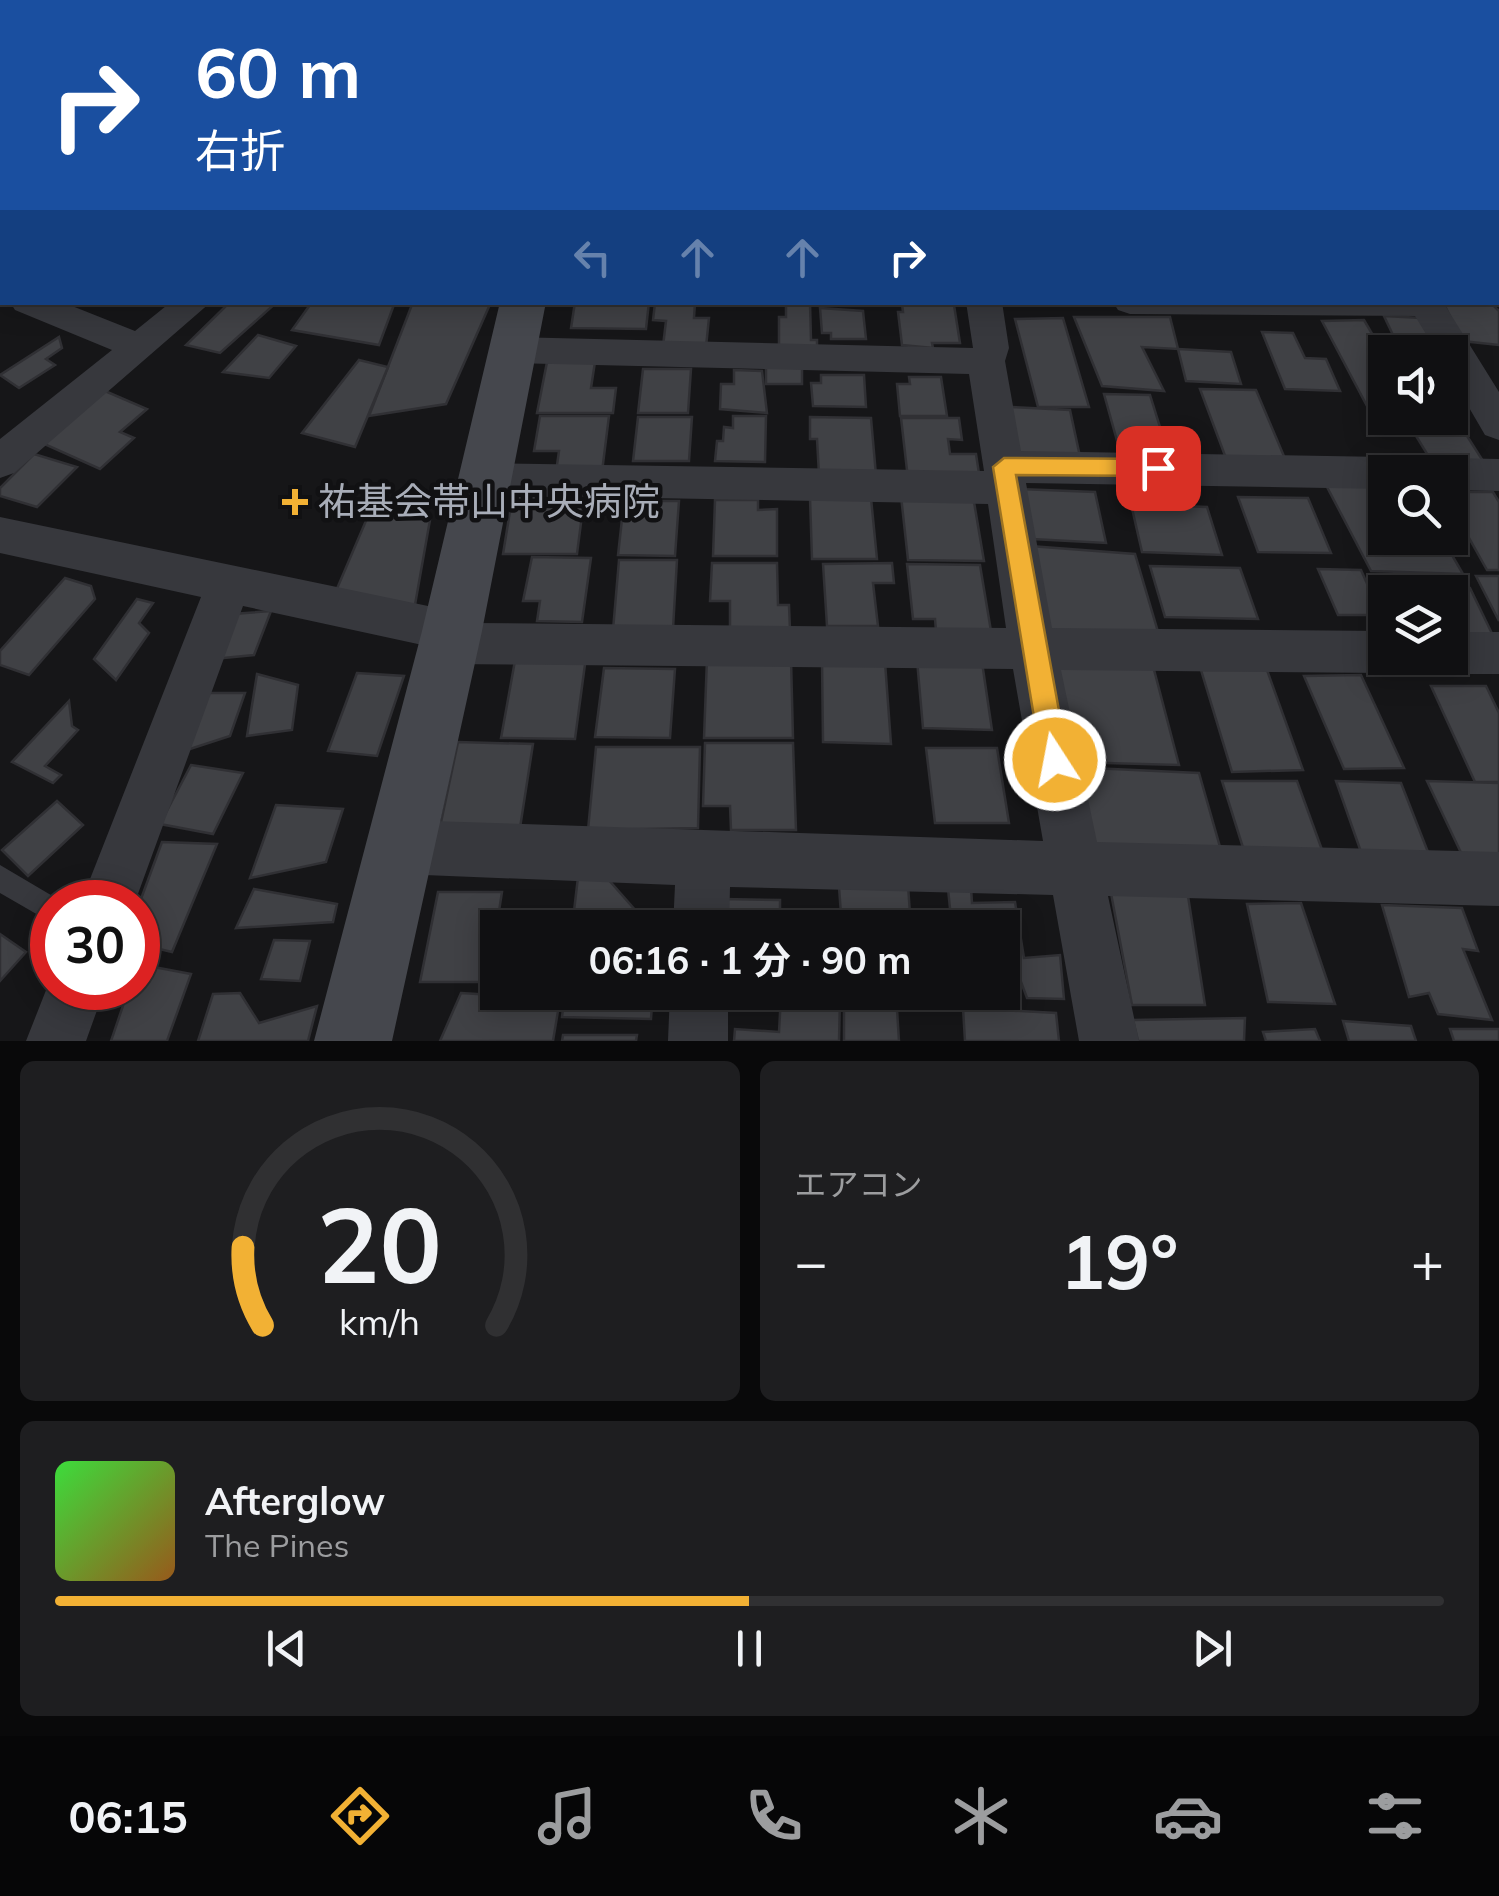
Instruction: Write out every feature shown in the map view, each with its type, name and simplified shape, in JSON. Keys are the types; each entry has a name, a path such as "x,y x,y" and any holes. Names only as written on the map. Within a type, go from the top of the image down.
{"street":[{"path":"35,305 140,346"},
{"path":"0,462 190,305"},
{"path":"984,305 991,348 986,361 1034,650 1109,1041"},
{"path":"1427,305 1499,425"},
{"path":"354,1041 451,637 517,326 986,361"},
{"path":"484,479 1368,472"},
{"path":"1468,474 1499,475"},
{"path":"0,535 230,583 451,637 1034,650 1368,652"},
{"path":"116,880 230,583"},
{"path":"1468,653 1499,653"},
{"path":"400,847 1076,871 1499,879"},
{"path":"702,910 703,859"},
{"path":"56,1041 68,1010"},
{"path":"698,1041 699,1010"}],"lane":[{"path":"0,878 30,896"}],"building":[{"path":"227,305 274,305 220,353 186,345"},
{"path":"310,305 394,305 379,345 292,330"},
{"path":"412,305 490,305 446,404 369,416"},
{"path":"575,305 649,305 646,329 571,328"},
{"path":"655,305 695,305 694,318 709,318 706,347 663,346 666,321 653,320"},
{"path":"786,305 810,305 811,340 817,340 817,349 779,349 779,317 786,317"},
{"path":"902,305 954,305 960,343 932,343 933,348 902,345 898,312 903,312"},
{"path":"1444,305 1493,305 1499,311 1499,345 1468,342 1468,335 1459,335"},
{"path":"820,308 863,311 866,339 831,339 831,333 822,333"},
{"path":"1384,316 1422,318 1431,335 1393,335"},
{"path":"1074,317 1170,317 1178,349 1142,347 1164,391 1102,386"},
{"path":"1063,318 1089,407 1038,407 1015,319"},
{"path":"1364,320 1373,335 1368,335 1368,406 1367,406 1322,321"},
{"path":"1262,332 1293,333 1305,358 1326,359 1340,391 1285,389"},
{"path":"258,335 296,346 269,378 223,372"},
{"path":"59,337 62,348 46,359 55,365 19,388 0,375"},
{"path":"1178,349 1231,352 1241,384 1186,381"},
{"path":"359,360 388,367 355,447 302,433"},
{"path":"547,362 595,362 591,388 616,388 613,413 537,413"},
{"path":"766,363 802,363 802,384 766,384"},
{"path":"643,369 691,369 688,413 638,413"},
{"path":"734,370 762,371 767,413 720,409 721,384 734,384"},
{"path":"821,375 864,375 866,407 813,406 811,383 821,383"},
{"path":"909,377 941,377 947,416 900,416 897,384 910,384"},
{"path":"1200,389 1256,390 1286,461 1227,461"},
{"path":"105,391 147,409 120,432 134,438 100,469 42,443"},
{"path":"1104,394 1150,395 1169,456 1121,455"},
{"path":"1011,407 1070,410 1082,466 1021,464"},
{"path":"540,416 609,416 602,472 556,472 559,451 534,451"},
{"path":"733,416 766,416 765,462 715,461 717,441 723,441 724,427 733,428"},
{"path":"638,417 692,417 689,461 633,461"},
{"path":"810,417 871,418 876,475 819,475 817,439 810,439"},
{"path":"901,418 959,418 962,440 948,439 950,454 976,454 980,480 908,479"},
{"path":"1415,435 1466,435 1483,461 1468,461 1468,455 1428,455"},
{"path":"34,454 77,467 37,507 0,496 0,488"},
{"path":"1326,485 1368,486 1368,555 1452,555 1463,574 1371,571"},
{"path":"1019,489 1095,492 1106,543 1032,539"},
{"path":"585,492 577,554 503,554 513,493"},
{"path":"1468,492 1493,492 1499,502 1499,570 1487,570 1468,536"},
{"path":"901,496 973,496 984,561 908,560"},
{"path":"1238,497 1308,498 1331,553 1258,552"},
{"path":"810,498 871,498 877,559 812,559"},
{"path":"715,500 758,500 758,510 777,509 777,556 713,556"},
{"path":"624,501 679,501 675,556 618,555"},
{"path":"1131,504 1207,507 1222,555 1142,552"},
{"path":"368,516 430,520 412,622 324,619"},
{"path":"1030,546 1135,554 1161,642 1050,637"},
{"path":"532,557 591,558 582,622 537,621 540,601 523,601"},
{"path":"619,560 677,560 673,629 613,630"},
{"path":"712,563 777,563 778,605 789,605 790,630 730,631 730,601 710,601"},
{"path":"892,563 894,583 873,583 878,626 827,626 823,564"},
{"path":"907,564 980,565 991,631 936,631 935,619 913,619"},
{"path":"1150,566 1240,568 1258,619 1165,617"},
{"path":"1318,569 1361,570 1368,586 1368,615 1338,615"},
{"path":"1476,576 1499,576 1499,621"},
{"path":"65,578 91,586 95,599 29,675 0,665 0,651"},
{"path":"1468,588 1470,588 1499,648 1468,647"},
{"path":"137,599 153,603 139,623 149,633 116,680 94,659"},
{"path":"271,611 254,655 213,659 233,614"},
{"path":"516,655 586,657 575,739 501,738"},
{"path":"707,658 791,659 793,738 704,738"},
{"path":"917,660 982,662 992,730 923,728"},
{"path":"822,661 885,662 891,744 823,742"},
{"path":"1152,662 1179,765 1069,762 1046,663"},
{"path":"604,668 675,669 670,738 595,737"},
{"path":"1201,670 1267,670 1303,770 1232,772"},
{"path":"357,673 404,676 377,756 328,751"},
{"path":"257,674 298,685 292,730 247,736"},
{"path":"1361,675 1404,768 1344,769 1304,676"},
{"path":"1431,686 1486,686 1499,713 1499,782 1475,782"},
{"path":"207,693 245,693 230,736 187,750"},
{"path":"69,701 72,726 78,730 45,766 61,775 53,783 12,762"},
{"path":"458,742 533,744 520,828 440,827"},
{"path":"705,743 793,743 796,830 731,830 730,806 703,806"},
{"path":"596,747 700,747 698,828 588,830"},
{"path":"926,748 997,748 1009,823 935,823"},
{"path":"191,765 243,773 213,834 160,824"},
{"path":"1069,767 1199,773 1222,854 1086,850"},
{"path":"1222,781 1297,781 1329,869 1250,870"},
{"path":"1336,781 1401,783 1435,870 1367,869"},
{"path":"1427,781 1499,783 1499,879 1473,878"},
{"path":"57,801 83,825 28,876 2,850"},
{"path":"276,805 343,809 326,862 250,878"},
{"path":"162,842 217,844 172,952 160,949 160,880 148,880"},
{"path":"578,877 607,878 635,910 574,910"},
{"path":"908,885 910,910 841,910 839,887"},
{"path":"971,887 972,903 1015,902 1016,910 950,910 948,889"},
{"path":"1110,888 1188,896 1205,1005 1132,1005"},
{"path":"254,889 337,904 333,922 236,928"},
{"path":"438,892 502,892 499,910 480,910 480,982 420,982"},
{"path":"722,899 780,900 780,910 721,910"},
{"path":"1301,903 1335,1004 1268,1002 1247,904"},
{"path":"1382,905 1462,908 1478,951 1463,949 1492,1020 1438,1014 1429,993 1409,997"},
{"path":"1020,933 1024,958 1060,955 1064,999 1027,998 1020,979"},
{"path":"0,934 26,952 0,981"},
{"path":"274,940 310,941 300,981 261,979"},
{"path":"160,968 191,974 167,1041 111,1041 122,1010 160,1010"},
{"path":"240,993 259,1023 317,1006 308,1041 198,1041 213,994"},
{"path":"461,993 480,994 480,1010 558,1010 553,1041 440,1041"},
{"path":"563,1010 652,1010 651,1019 562,1017"},
{"path":"780,1010 840,1010 839,1041 734,1041 735,1029 779,1032"},
{"path":"844,1010 897,1010 899,1041 844,1041"},
{"path":"963,1010 1056,1013 1059,1041 965,1041"},
{"path":"1245,1018 1244,1041 1138,1041 1133,1020"},
{"path":"1343,1021 1411,1026 1416,1041 1349,1041"},
{"path":"1315,1029 1320,1041 1266,1041 1263,1032"},
{"path":"1450,1029 1499,1029 1499,1041 1454,1041"},
{"path":"563,1035 637,1035 636,1041 562,1041"}],"place":[{"name":"祐基会帯山中央病院","path":"295,502"}],"route":[{"path":"1055,760 1004,467 1158,468"}]}
